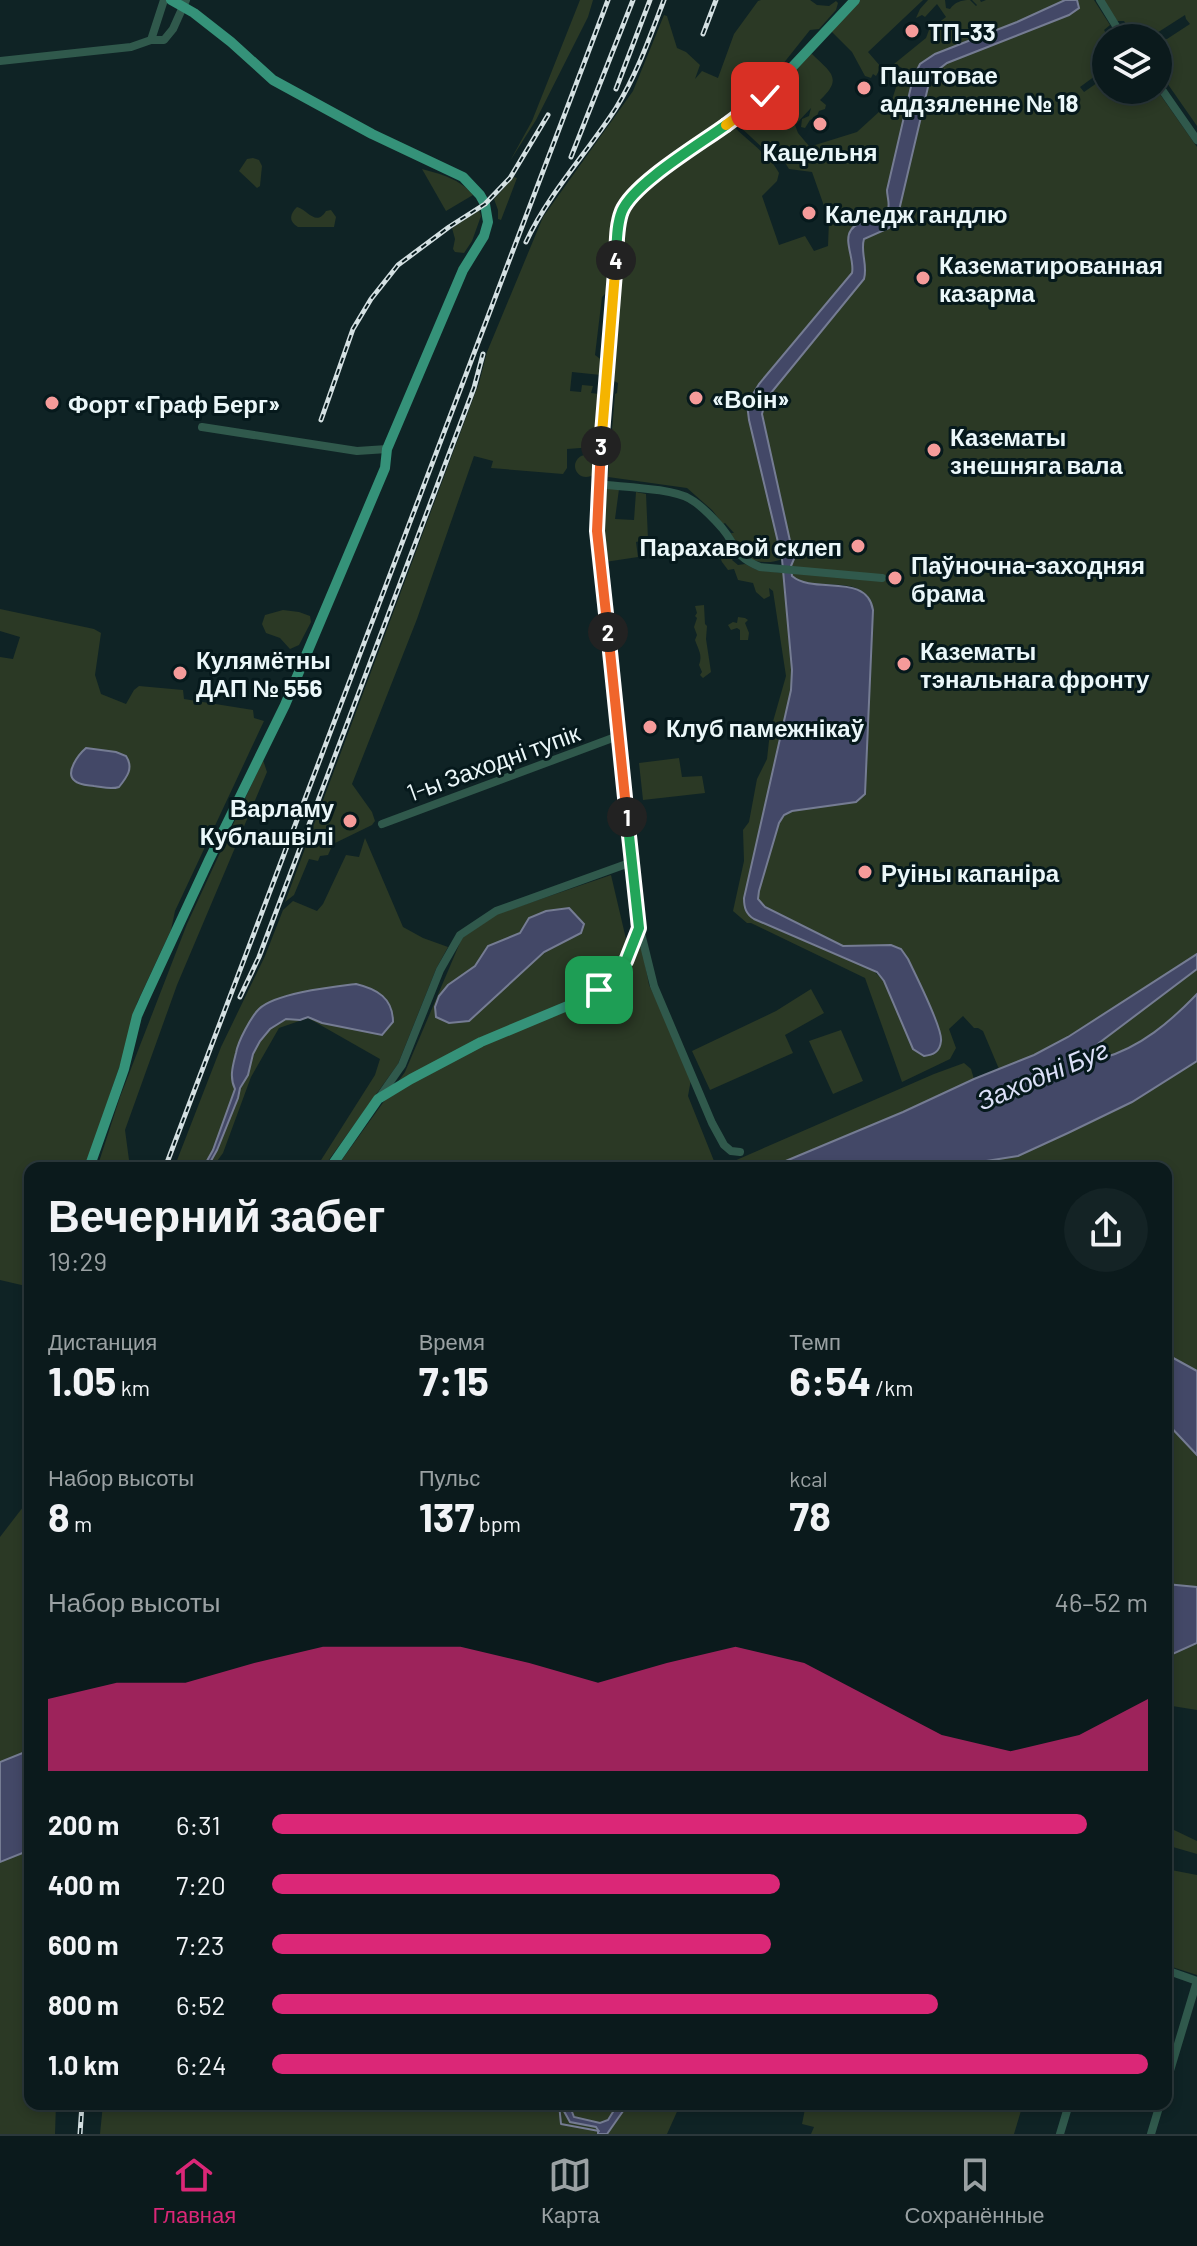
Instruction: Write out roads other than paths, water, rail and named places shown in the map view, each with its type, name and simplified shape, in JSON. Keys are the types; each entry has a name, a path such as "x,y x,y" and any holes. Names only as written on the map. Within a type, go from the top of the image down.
{"main road":[{"path":"91,1162 124,1069 141,1007 299,674 385,468 387,449 463,270 484,236 488,222 480,195 463,177 372,134 273,80 184,3 171,0"},
{"path":"334,1162 378,1099 481,1042 599,990 626,961 639,928 598,551 598,484 618,228 628,199 645,183 765,96 855,0"}],"street":[{"path":"151,40 164,0"},
{"path":"1100,0 1115,24"},
{"path":"0,61 131,47 151,40 164,40 173,29 184,3"},
{"path":"1172,104 1197,140"},
{"path":"202,427 357,451 387,449"},
{"path":"598,484 678,494 691,499 724,530 737,553 747,562 760,567 882,578"},
{"name":"1-ы Заходні тупік","path":"382,824 618,736"},
{"path":"378,1099 402,1065 440,970 460,935 496,911 632,862"},
{"path":"638,922 654,986 712,1123 724,1145 731,1151 740,1152"},
{"path":"402,1065 402,1072 411,1079"},
{"path":"1172,1972 1197,1981 1172,2064"},
{"path":"1060,2134 1067,2110"},
{"path":"1151,2134 1158,2110"}],"water":[{"path":"1065,0 1077,0 1079,8 1069,15 947,63 934,73 897,219 889,228 864,239 864,279 766,399 762,414 794,559 792,576 813,584 861,591 869,598 873,610 865,794 856,802 792,811 784,815 779,823 758,899 765,907 843,946 891,945 901,949 922,988 940,1034 938,1050 924,1056 913,1049 884,981 877,972 754,919 745,908 744,898 791,690 792,670 782,559 747,404 759,384 852,273 848,240 851,230 859,223 881,217 888,209 887,190 913,78 920,64 935,54"},
{"path":"86,748 126,756 129,768 119,787 84,785 72,778 74,764"},
{"path":"569,908 584,924 581,933 544,952 469,1021 449,1023 436,1017 435,1007 439,996 448,985 475,966 488,946 520,933 529,918 546,911"},
{"name":"Заходні Буг","path":"1197,954 1197,969 1094,1049 1096,1056 1103,1058 1130,1047 1165,1024 1197,994 1197,1061 1132,1102 1018,1156 980,1162 783,1162 1034,1055 1068,1037"},
{"path":"356,984 371,989 387,1001 393,1022 382,1035 322,1023 308,1017 286,1019 270,1029 253,1054 248,1075 240,1088 217,1150 210,1162 206,1162 235,1089 232,1071 237,1048 256,1013 267,1003 319,989"},
{"path":"1172,1357 1197,1371 1197,1455 1172,1428"},
{"path":"1172,1585 1197,1587 1197,1643 1172,1654"},
{"path":"24,1752 24,1852 0,1862 0,1762"},
{"path":"563,2110 571,2110 574,2117 600,2123 608,2120 614,2110 624,2110 607,2134 598,2134 596,2127 570,2122"}],"waterway":[{"path":"560,2110 561,2124 599,2131"}],"railway":[{"path":"167,1162 608,0"},
{"path":"571,157 633,0"},
{"path":"616,89 650,0"},
{"path":"526,242 546,207 624,95 664,0"},
{"path":"703,34 716,0"},
{"path":"321,420 353,329 371,299 398,265 485,204 510,178 548,115"},
{"path":"240,997 259,957 474,388 483,354"},
{"path":"80,2134 82,2110"}],"place":[{"name":"ТП-33","path":"912,31"},
{"name":"Паштовае аддзяленне № 18","path":"864,88"},
{"name":"Кацельня","path":"820,124"},
{"name":"Каледж гандлю","path":"809,213"},
{"name":"Казематированная казарма","path":"923,278"},
{"name":"«Воін»","path":"696,398"},
{"name":"Форт «Граф Берг»","path":"52,403"},
{"name":"Казематы знешняга вала","path":"934,450"},
{"name":"Парахавой склеп","path":"858,546"},
{"name":"Паўночна-заходняя брама","path":"895,578"},
{"name":"Казематы тэнальнага фронту","path":"904,664"},
{"name":"Кулямётны ДАП № 556","path":"180,673"},
{"name":"Клуб памежнікаў","path":"650,727"},
{"name":"Варламу Кублашвілі","path":"350,821"},
{"name":"Руіны капаніра","path":"865,872"}]}
